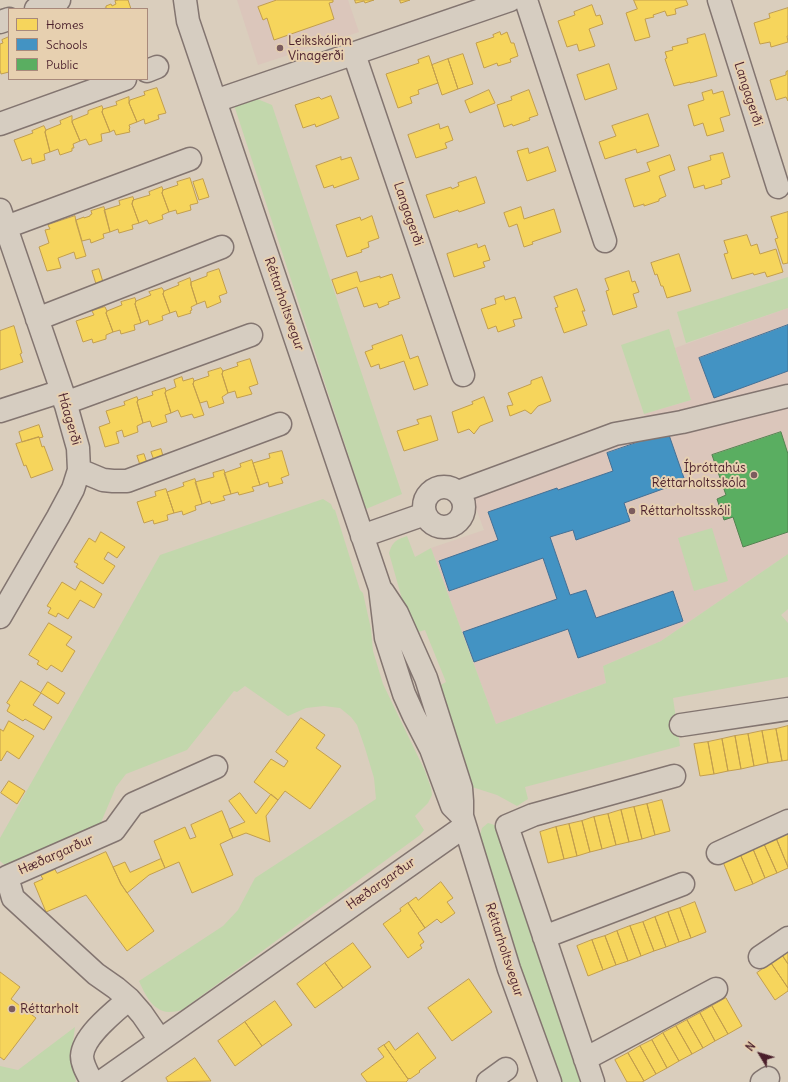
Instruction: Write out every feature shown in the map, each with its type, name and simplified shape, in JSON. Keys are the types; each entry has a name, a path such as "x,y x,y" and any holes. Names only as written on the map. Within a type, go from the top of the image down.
{"street":[{"path":"39,8 59,0"},
{"name":"Réttarholtsvegur","path":"174,0 187,10 215,100 380,588 386,638 404,694 431,749 452,806 463,821 509,969 550,1082"},
{"path":"215,100 510,0"},
{"path":"526,0 605,241"},
{"name":"Langagerði","path":"719,0 778,187"},
{"name":"Langagerði","path":"354,54 463,375"},
{"path":"0,124 122,80"},
{"path":"3,219 190,160"},
{"name":"Háagerði","path":"0,617 58,518 72,489 79,470 78,448 63,397 3,219"},
{"path":"37,320 222,247"},
{"path":"0,411 63,397 251,335"},
{"path":"458,492 615,434 682,422 788,396"},
{"path":"79,470 103,480 127,481 280,424"},
{"path":"439,487 452,488 462,497 464,510 462,516 452,525 440,526 434,524 425,514 425,500 428,494 439,487"},
{"path":"362,536 425,514"},
{"path":"681,725 788,709"},
{"name":"Hæðargarður","path":"160,1040 142,1014 128,999 116,988 96,974 13,898 6,877 114,830 133,804 216,767"},
{"path":"593,1082 507,826 533,815 674,776"},
{"name":"Hæðargarður","path":"101,1082 463,821"},
{"path":"718,852 788,821"},
{"path":"544,937 683,884"},
{"path":"760,956 788,938"},
{"path":"585,1059 716,989"},
{"path":"92,1082 83,1063 82,1057 84,1049 94,1031 128,999"},
{"path":"488,1082 506,1069"}],"shaded area":[{"name":"Leikskólinn Vinagerði","path":"237,0 348,0 359,32 258,65"},
{"name":"Réttarholtsskóli","path":"788,308 788,554 661,641 603,666 606,683 496,724 431,548 484,530 470,492 647,426 644,414 691,400 675,348"}],"green space":[{"path":"255,98 272,105 402,494 366,509 234,105"},
{"path":"788,277 788,308 686,343 677,312"},
{"path":"669,329 691,400 644,414 621,345"},
{"path":"323,499 331,504 335,510 360,590 363,593 371,629 373,651 383,684 425,771 431,788 432,795 428,803 415,816 424,830 420,835 182,1010 171,1012 163,1011 158,1009 150,1001 139,981 223,926 238,910 255,878 376,799 374,778 365,748 357,725 351,717 340,708 324,706 306,708 288,716 245,686 237,692 234,691 187,750 126,774 116,787 99,827 8,868 0,861 0,838 160,555"},
{"path":"712,528 728,581 694,591 678,538"},
{"path":"407,536 415,557 431,548 496,724 606,683 603,666 661,641 788,554 788,609 781,615 788,623 788,677 673,698 680,746 525,787 528,799 517,806 497,795 472,787 468,782 439,686 446,682 425,630 412,634 389,553 395,542"},
{"path":"488,823 496,827 502,834 581,1082 558,1082 490,876 480,835 482,828"},
{"path":"75,1027 71,1056 75,1082 0,1082 0,1066 18,1070"}],"building: Homes":[{"path":"128,0 131,8 106,8 106,6 111,4 112,6 116,4 115,1"},
{"path":"277,0 333,0 333,2 329,3 334,19 274,40 267,18 263,20 258,7"},
{"path":"355,0 374,0 365,3 364,1 356,3"},
{"path":"400,0 410,0 401,3"},
{"path":"634,0 686,0 688,5 675,9 676,14 667,16 665,11 653,15 654,17 645,19 650,37 635,41 626,13 637,9"},
{"path":"592,5 596,16 600,15 603,24 589,29 595,46 579,51 577,44 567,47 558,21 575,15 574,12"},
{"path":"788,8 788,42 771,47 770,42 760,44 754,23 770,18 769,14"},
{"path":"500,32 501,35 507,32 511,43 514,43 518,56 510,59 511,62 498,66 497,63 484,68 476,43 494,37 493,35"},
{"path":"705,34 717,76 674,86 665,59 667,58 665,52 673,50 672,47 688,43 687,39"},
{"path":"8,37 8,72 1,74 0,44 3,43 2,40"},
{"path":"463,54 473,84 458,89 448,59"},
{"path":"429,56 438,83 418,90 419,94 410,97 412,103 398,108 386,74 419,63 418,60"},
{"path":"448,59 458,89 442,95 432,65"},
{"path":"609,64 617,89 585,100 577,75"},
{"path":"788,71 788,101 786,97 776,100 770,80 786,75 786,72"},
{"path":"157,88 166,113 158,115 159,119 145,124 144,119 137,122 129,103 130,100 145,95 144,92"},
{"path":"489,90 495,103 470,113 465,101"},
{"path":"529,90 538,115 529,118 530,120 513,126 512,124 504,127 497,105 512,100 511,97"},
{"path":"712,90 713,94 723,91 730,115 720,118 724,131 707,136 703,123 694,126 688,105 704,100 702,93"},
{"path":"331,96 339,118 316,127 315,124 303,128 295,105 319,97 321,99"},
{"path":"129,97 129,103 137,122 129,125 130,132 116,135 114,130 110,132 102,112 103,109 117,105 116,102"},
{"path":"102,106 102,112 110,132 101,134 102,141 89,145 86,139 80,141 72,122 73,120 88,114 88,111"},
{"path":"648,114 659,146 637,153 636,149 605,159 599,142 616,136 612,126"},
{"path":"72,116 72,122 80,141 73,144 74,148 72,148 72,151 60,155 58,149 50,152 45,132 46,130 61,124 60,121"},
{"path":"439,124 440,129 448,126 453,140 445,143 447,148 416,158 408,135"},
{"path":"44,126 50,152 44,154 45,160 32,164 31,158 22,161 14,140 33,133 32,131"},
{"path":"548,147 556,171 527,181 517,151 528,148 529,153"},
{"path":"723,153 730,177 721,180 722,184 705,189 704,185 694,188 688,167 711,160 710,156"},
{"path":"670,155 675,170 659,176 666,196 659,199 659,201 644,206 644,204 634,207 625,179 650,171 647,163"},
{"path":"341,157 341,160 351,157 359,179 334,188 333,185 324,188 316,166"},
{"path":"476,177 485,203 459,212 458,210 434,218 426,195 451,187 452,189 459,186 458,183"},
{"path":"190,178 198,203 190,205 191,210 177,214 176,210 169,212 162,193 163,190 178,185 177,182"},
{"path":"203,179 209,197 199,200 193,182"},
{"path":"162,187 162,193 169,212 162,215 163,219 149,224 147,220 139,223 132,204 133,200 150,195 149,192"},
{"path":"133,197 134,200 132,204 139,223 132,225 133,229 119,233 118,229 110,232 104,210 120,205 119,201"},
{"path":"104,207 110,232 103,234 104,238 91,243 90,239 82,241 76,220 90,216 92,214 91,211"},
{"path":"521,207 524,219 554,209 561,232 532,242 533,244 524,247 517,224 509,227 504,213"},
{"path":"788,212 788,263 783,264 775,239 778,238 771,217"},
{"path":"75,216 86,256 76,259 74,252 58,258 61,268 47,271 39,247 49,243 45,230 50,229 48,225"},
{"path":"372,216 379,238 368,242 369,247 361,250 362,252 347,257 336,225 360,217 361,220"},
{"path":"747,235 751,246 757,244 760,254 776,249 783,272 767,277 765,272 754,275 753,273 732,279 724,254 728,253 724,241"},
{"path":"477,244 478,248 485,245 490,260 483,262 485,267 454,277 447,254"},
{"path":"679,254 691,291 667,298 657,274 655,275 651,263"},
{"path":"99,269 103,282 96,284 92,271"},
{"path":"219,269 227,293 219,296 221,302 207,308 205,301 197,304 191,282 207,276 207,273"},
{"path":"629,271 632,282 635,281 639,292 633,294 637,307 613,315 606,291 609,290 605,279"},
{"path":"357,272 360,282 392,274 400,298 388,302 389,304 379,308 377,303 364,307 357,287 337,294 332,280"},
{"path":"190,278 197,304 191,307 191,313 178,317 176,311 170,313 163,294 164,291 179,285 178,283"},
{"path":"162,288 170,313 162,316 163,320 149,325 148,320 141,323 135,304 136,301 151,295 149,292"},
{"path":"577,289 585,311 582,311 587,325 564,333 555,308 558,307 554,297"},
{"path":"504,296 505,300 515,297 522,318 513,320 515,326 498,332 496,326 488,329 481,309 496,304 495,299"},
{"path":"135,298 135,304 141,323 134,325 135,330 121,334 120,330 113,332 106,313 107,311 122,305 121,302"},
{"path":"105,307 113,332 106,335 106,339 93,343 92,339 83,342 76,321 94,315 92,311"},
{"path":"14,326 22,353 20,354 23,362 0,370 0,331"},
{"path":"402,335 410,359 418,356 428,385 414,390 404,361 380,369 379,364 371,367 365,352 373,349 372,346"},
{"path":"250,359 258,384 249,387 252,394 237,398 235,391 228,393 222,374 223,371 238,366 237,363"},
{"path":"221,368 228,393 222,397 224,403 209,408 207,401 200,403 193,384 194,381 209,376 208,372"},
{"path":"182,377 183,381 193,378 193,384 204,415 194,418 192,414 181,417 178,410 171,413 165,393 166,391 176,387 174,380"},
{"path":"542,377 551,401 538,406 531,414 525,410 510,416 507,406 513,405 508,393 531,384 531,381"},
{"path":"165,388 171,413 165,415 167,422 152,427 150,421 143,423 137,402 138,400 153,395 152,392"},
{"path":"137,397 143,423 137,426 138,432 124,437 122,430 116,432 119,443 105,447 99,427 110,423 106,411 125,405 124,402"},
{"path":"484,397 493,421 480,426 474,434 469,429 458,433 452,412 473,404 472,402"},
{"path":"431,416 438,440 404,451 397,431 419,424 417,420"},
{"path":"39,425 43,437 22,442 19,432"},
{"path":"39,437 53,470 31,478 26,465 24,466 16,444"},
{"path":"161,449 165,463 156,466 151,452"},
{"path":"282,451 289,475 281,478 283,483 269,487 268,482 260,485 253,463 270,458 269,454"},
{"path":"144,454 147,463 140,465 137,456"},
{"path":"252,460 260,485 252,487 254,491 239,495 238,492 231,494 224,473 241,467 240,464"},
{"path":"224,470 231,494 223,496 225,500 211,504 210,501 202,504 195,482 214,477 213,473"},
{"path":"195,479 202,504 195,506 196,510 183,515 182,511 174,513 167,492 184,486 183,483"},
{"path":"166,489 174,513 167,515 168,520 154,524 153,520 144,523 137,502 156,496 155,492"},
{"path":"101,532 125,547 117,558 108,552 104,559 115,566 103,584 76,567 78,564 74,562 89,538 95,542"},
{"path":"81,581 102,594 94,608 80,600 68,619 58,613 56,617 48,613 51,608 47,606 62,582 75,590"},
{"path":"49,623 72,637 66,645 75,651 62,672 51,665 47,670 37,664 39,661 29,655"},
{"path":"21,681 41,693 33,705 52,717 44,730 25,719 23,721 7,711 10,705 7,703"},
{"path":"48,682 65,693 58,704 41,693"},
{"path":"301,718 325,735 316,748 341,766 310,809 285,791 278,800 254,782 271,759 284,767 288,761 276,752"},
{"path":"9,721 34,736 19,759 7,751 1,761 0,729 3,731"},
{"path":"788,726 788,760 782,761 776,729"},
{"path":"776,729 782,761 768,763 762,731"},
{"path":"762,731 768,763 754,766 748,734"},
{"path":"748,734 754,766 741,769 735,736"},
{"path":"735,736 741,769 728,771 722,739"},
{"path":"722,739 728,771 714,774 708,742"},
{"path":"708,742 714,774 700,776 694,744"},
{"path":"9,781 25,791 17,804 1,793"},
{"path":"240,793 256,814 271,794 278,800 266,816 270,842 246,833 233,838 229,829 245,822 229,801"},
{"path":"662,800 670,831 655,835 647,804"},
{"path":"647,804 655,835 642,839 634,807"},
{"path":"634,807 642,839 629,842 621,810"},
{"path":"621,810 629,842 616,845 608,814"},
{"path":"222,811 233,838 220,844 233,875 192,893 179,862 165,868 154,841 185,827 190,839 196,837 191,825"},
{"path":"608,814 616,845 602,849 594,817"},
{"path":"594,817 602,849 590,852 582,821"},
{"path":"582,821 590,852 577,856 569,824"},
{"path":"569,824 577,856 564,859 556,827"},
{"path":"556,827 564,859 548,863 540,832"},
{"path":"788,833 788,867 776,838"},
{"path":"776,838 788,867 777,873 764,844"},
{"path":"764,844 777,873 765,878 753,849"},
{"path":"753,849 765,878 753,884 740,854"},
{"path":"106,852 121,884 154,931 127,951 86,895 46,912 34,883 43,879 40,874 54,868 57,873"},
{"path":"740,854 753,884 735,891 723,862"},
{"path":"161,859 165,868 149,875 127,893 113,867 125,862 130,872"},
{"path":"441,882 453,898 447,902 455,913 441,923 437,919 425,928 408,903 416,897 418,900"},
{"path":"695,902 706,932 691,938 680,908"},
{"path":"408,903 425,928 418,933 424,942 420,945 422,948 408,958 383,924 401,911 400,909"},
{"path":"680,908 691,938 679,942 668,912"},
{"path":"668,912 679,942 666,947 655,917"},
{"path":"655,917 666,947 654,951 643,922"},
{"path":"643,922 654,951 641,956 630,926"},
{"path":"630,926 641,956 628,961 617,931"},
{"path":"617,931 628,961 616,965 605,936"},
{"path":"605,936 616,965 603,970 592,940"},
{"path":"592,940 603,970 588,976 577,946"},
{"path":"353,943 371,967 343,988 325,963"},
{"path":"788,951 788,964 782,955"},
{"path":"782,955 788,964 788,988 771,963"},
{"path":"325,963 343,988 315,1008 297,984"},
{"path":"771,963 788,988 788,991 775,1000 757,973"},
{"name":"Réttarholt","path":"0,972 20,987 11,999 36,1018 4,1060 0,1057"},
{"path":"469,979 492,1012 452,1041 428,1008"},
{"path":"726,998 742,1026 728,1034 712,1006"},
{"path":"275,1001 292,1025 262,1046 245,1022"},
{"path":"712,1006 728,1034 715,1041 700,1013"},
{"path":"700,1013 715,1041 703,1048 687,1020"},
{"path":"687,1020 703,1048 692,1054 676,1026"},
{"path":"245,1022 262,1046 235,1066 218,1041"},
{"path":"676,1026 692,1054 679,1061 663,1033"},
{"path":"418,1033 436,1058 419,1071 420,1072 408,1079 384,1045 389,1041 395,1050"},
{"path":"663,1033 679,1061 667,1068 652,1040"},
{"path":"652,1040 667,1068 656,1074 640,1046"},
{"path":"384,1045 408,1079 406,1082 367,1082 361,1074 384,1057 378,1049"},
{"path":"640,1046 656,1074 644,1081 628,1053"},
{"path":"628,1053 644,1081 627,1082 615,1060"},
{"path":"195,1058 211,1081 168,1082 166,1078"}],"building: Schools":[{"path":"788,325 788,371 714,398 699,358"},
{"name":"Réttarholtsskóli","path":"668,432 685,481 624,503 630,521 576,540 573,530 550,537 570,595 586,590 596,618 673,591 683,621 578,658 568,629 474,662 463,632 557,599 543,558 449,591 439,561 498,540 488,512 557,488 558,490 613,471 607,453"}],"building: Public":[{"name":"Íþróttahús Réttarholtsskóla","path":"781,432 788,454 788,532 743,547 733,517 724,520 717,499 726,495 712,455"}],"place":[{"name":"Leikskólinn Vinagerði","path":"280,48"},
{"name":"Íþróttahús Réttarholtsskóla","path":"754,475"},
{"name":"Réttarholtsskóli","path":"632,511"},
{"name":"Réttarholt","path":"12,1009"}]}
